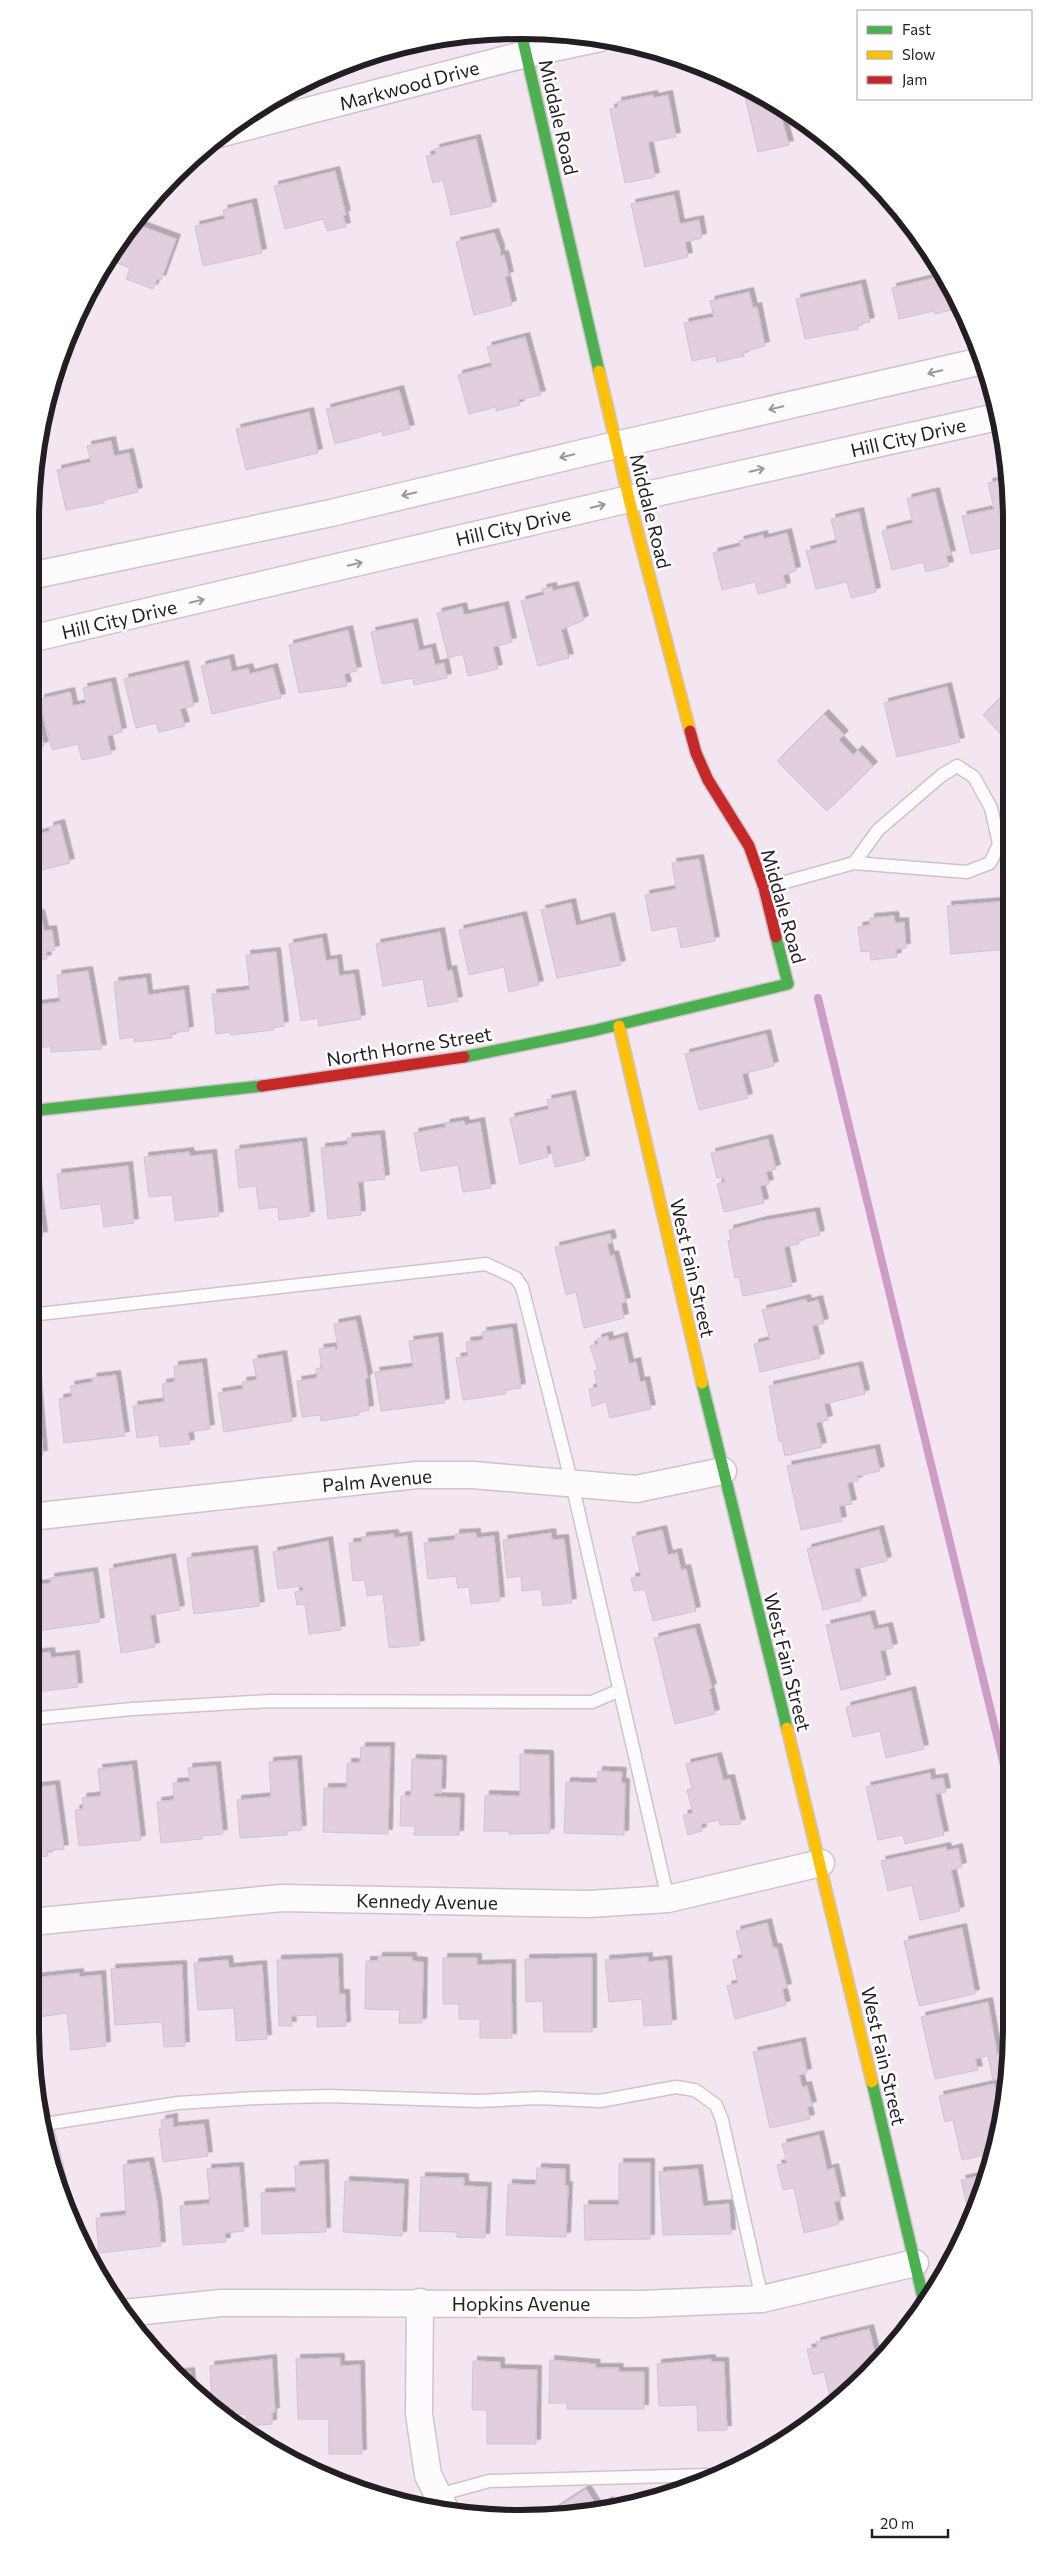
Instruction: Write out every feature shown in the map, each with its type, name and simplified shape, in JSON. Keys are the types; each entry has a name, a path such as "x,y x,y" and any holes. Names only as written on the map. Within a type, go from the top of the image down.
{"street":[{"name":"Markwood Drive","path":"243,127 523,43 560,41"},
{"name":"Middale Road","path":"523,43 629,499 696,753 708,780 749,846 764,888 788,984"},
{"path":"39,574 331,513 616,444 977,362"},
{"name":"Hill City Drive","path":"39,638 629,499 992,417"},
{"name":"North Horne Street","path":"39,1110 277,1084 396,1068 619,1026 788,984"},
{"name":"West Fain Street","path":"619,1026 723,1472 821,1864 922,2296"},
{"name":"Palm Avenue","path":"39,1515 417,1475 473,1474 636,1489 723,1472"},
{"name":"Kennedy Avenue","path":"39,1921 282,1898 589,1904 668,1899 821,1864"},
{"name":"Hopkins Avenue","path":"131,2312 221,2303 641,2304 762,2299 914,2263"},
{"path":"420,2302 419,2414 428,2475 443,2504"}],"lane":[{"path":"764,888 854,863 967,872 990,862 999,844 991,808 974,777 957,766 942,775 878,830 854,863"},
{"path":"39,1314 486,1264 516,1278 522,1287 572,1484 668,1899"},
{"path":"39,1718 132,1709 270,1701 592,1702 620,1690"},
{"path":"48,2123 178,2102 330,2096 479,2101 538,2098 600,2101 676,2087 695,2090 716,2105 722,2120 762,2299"},
{"path":"444,2504 489,2481 703,2475"}],"building":[{"path":"744,94 782,116 789,145 758,152"},
{"path":"653,95 654,98 668,95 676,137 648,142 655,177 625,183 610,109 618,107 617,102"},
{"path":"476,139 492,206 451,215 443,180 433,183 426,156 436,154 435,149"},
{"path":"335,171 346,215 343,215 346,227 327,231 323,219 285,229 274,186"},
{"path":"674,195 680,224 699,220 702,238 685,242 688,257 645,267 631,204"},
{"path":"252,203 262,253 203,266 195,226 225,219 223,210"},
{"path":"139,225 176,239 161,280 157,279 153,289 126,279 130,268 114,262"},
{"path":"494,233 500,249 500,256 504,255 509,276 505,277 512,305 474,315 456,242"},
{"path":"937,277 955,309 935,314 934,311 899,319 892,288"},
{"path":"861,284 870,322 857,325 858,329 805,339 796,299"},
{"path":"749,292 753,308 757,307 765,346 743,352 744,356 717,362 716,356 692,361 684,323 714,317 710,301"},
{"path":"525,337 541,395 518,400 520,405 496,411 496,407 469,414 458,375 492,366 487,347"},
{"path":"399,390 410,429 383,436 382,431 335,444 326,409"},
{"path":"309,412 318,453 246,470 236,429"},
{"path":"111,441 114,456 129,453 138,492 104,500 104,503 66,510 57,470 91,462 87,446"},
{"path":"1001,480 1003,557 1001,548 971,554 962,516 994,509 988,483"},
{"path":"935,492 951,555 946,556 949,566 926,572 923,562 892,570 882,531 913,523 907,499"},
{"path":"859,512 876,592 851,598 847,582 816,589 806,551 837,543 831,519"},
{"path":"787,533 796,571 783,575 786,587 758,594 755,582 722,590 713,553 741,546 739,541 763,535 764,539"},
{"path":"574,586 584,620 561,630 569,658 538,666 521,601 544,595 542,589 552,587 553,591"},
{"path":"504,606 512,642 493,647 498,669 468,676 463,654 448,658 437,613 462,607 464,615"},
{"path":"413,623 419,651 431,648 435,665 444,663 447,678 414,685 413,678 382,684 371,632"},
{"path":"348,630 357,671 344,674 347,686 299,693 289,645"},
{"path":"229,659 232,672 248,668 250,674 273,668 281,698 212,714 201,666"},
{"path":"184,665 194,706 180,709 185,726 159,732 156,723 136,728 124,679"},
{"path":"111,682 122,732 107,736 111,754 82,760 78,744 52,750 40,699 70,692 73,706 86,703 83,688"},
{"path":"947,687 960,742 897,757 884,703"},
{"path":"1003,695 1003,737 983,715"},
{"path":"824,714 844,735 839,740 853,755 858,750 873,766 827,811 777,761"},
{"path":"39,725 44,746 39,747"},
{"path":"60,824 70,863 39,871 39,834 50,831 49,827"},
{"path":"699,859 715,941 681,948 677,926 652,931 645,895 676,889 672,863"},
{"path":"1003,901 1003,950 951,954 947,906"},
{"path":"571,903 576,926 610,917 621,965 557,978 541,910"},
{"path":"39,914 44,931 52,930 55,950 46,952 47,959 39,960"},
{"path":"522,916 539,985 509,992 504,967 469,975 459,930"},
{"path":"894,916 895,923 904,922 906,948 896,949 897,957 871,960 870,951 861,952 858,927 870,925 870,918"},
{"path":"440,932 447,971 452,970 458,1001 428,1007 423,979 383,986 376,944"},
{"path":"322,938 326,961 337,959 339,976 354,974 361,1019 319,1026 318,1018 301,1021 289,944"},
{"path":"276,952 284,1026 273,1028 274,1030 231,1035 230,1032 216,1034 212,994 250,990 246,955"},
{"path":"88,971 102,1049 51,1052 51,1046 41,1048 39,1005 60,1002 57,975"},
{"path":"146,978 148,995 184,990 189,1031 171,1033 172,1038 134,1042 134,1037 120,1039 114,982"},
{"path":"766,1034 774,1066 742,1074 748,1098 699,1110 685,1054"},
{"path":"571,1095 585,1160 555,1167 550,1145 546,1146 548,1157 520,1164 510,1118 549,1109 547,1100"},
{"path":"464,1121 465,1125 480,1122 491,1188 463,1192 458,1165 421,1171 414,1133 446,1127 445,1124"},
{"path":"380,1135 385,1179 358,1182 361,1215 328,1219 321,1148 348,1145 347,1138"},
{"path":"768,1139 776,1169 766,1172 769,1184 760,1186 764,1203 724,1212 717,1184 725,1182 724,1177 717,1178 711,1153"},
{"path":"302,1142 310,1216 279,1220 278,1207 259,1209 256,1186 239,1188 235,1150"},
{"path":"189,1152 190,1156 212,1154 219,1216 175,1221 172,1195 149,1197 144,1157"},
{"path":"128,1166 134,1223 104,1227 101,1204 61,1209 57,1174"},
{"path":"39,1204 43,1236 39,1237"},
{"path":"815,1212 820,1235 798,1240 799,1244 784,1247 792,1286 743,1296 739,1277 735,1278 728,1241 731,1240 729,1230 762,1221"},
{"path":"610,1234 612,1242 607,1244 610,1256 614,1255 626,1302 621,1303 624,1318 584,1328 576,1292 566,1295 555,1247"},
{"path":"806,1299 807,1303 818,1300 824,1323 812,1326 820,1358 760,1372 754,1344 770,1340 762,1310"},
{"path":"356,1320 368,1378 365,1378 369,1410 359,1412 359,1415 321,1421 320,1415 302,1417 297,1381 317,1378 316,1369 322,1368 319,1349 335,1347 335,1349 338,1349 334,1324"},
{"path":"512,1328 521,1388 505,1390 505,1394 463,1400 456,1358 468,1356 466,1342 483,1340 482,1332"},
{"path":"608,1336 609,1341 623,1337 629,1364 636,1362 640,1382 645,1381 651,1409 610,1418 606,1402 592,1406 589,1389 598,1387 594,1371 598,1370 590,1346 598,1344 597,1339"},
{"path":"438,1337 445,1403 381,1411 375,1372 413,1367 409,1341"},
{"path":"282,1355 292,1421 224,1432 218,1393 243,1389 242,1382 257,1380 253,1360"},
{"path":"202,1363 210,1429 188,1432 190,1444 160,1447 159,1435 137,1438 133,1406 164,1402 162,1384 175,1382 174,1366"},
{"path":"858,1366 865,1394 824,1404 828,1420 816,1423 822,1447 785,1456 782,1441 779,1441 769,1386"},
{"path":"116,1375 125,1436 64,1443 59,1399 72,1397 70,1386 93,1382 92,1378"},
{"path":"39,1408 43,1455 39,1455"},
{"path":"875,1449 880,1471 857,1476 858,1481 847,1483 852,1504 839,1506 842,1521 801,1530 787,1466"},
{"path":"662,1530 668,1555 677,1553 681,1570 686,1569 696,1611 653,1621 645,1589 634,1591 631,1578 641,1576 632,1537"},
{"path":"879,1530 887,1561 854,1569 862,1600 823,1610 807,1549"},
{"path":"476,1533 476,1538 494,1536 500,1601 471,1604 469,1587 458,1588 456,1576 428,1579 424,1543 455,1540 455,1534"},
{"path":"551,1533 552,1540 564,1539 572,1603 543,1606 541,1589 522,1591 521,1576 507,1578 503,1540"},
{"path":"394,1534 394,1538 407,1536 420,1645 389,1648 383,1594 367,1596 365,1580 353,1581 349,1543 362,1542 362,1537"},
{"path":"328,1541 341,1630 309,1634 305,1604 297,1605 295,1592 303,1591 302,1586 278,1589 273,1552"},
{"path":"253,1550 260,1606 194,1614 187,1558"},
{"path":"171,1558 180,1610 150,1615 155,1647 121,1653 109,1569"},
{"path":"93,1572 100,1622 39,1631 39,1585 51,1583 50,1578"},
{"path":"870,1615 874,1630 888,1627 893,1648 880,1651 886,1679 841,1690 826,1625"},
{"path":"695,1628 712,1688 709,1689 715,1714 675,1724 654,1638"},
{"path":"50,1652 51,1658 75,1655 78,1687 39,1692 39,1653"},
{"path":"911,1691 924,1749 886,1758 880,1731 853,1737 846,1707"},
{"path":"361,1747 390,1747 388,1834 323,1832 324,1788 347,1788 347,1763 360,1763"},
{"path":"520,1754 549,1755 550,1833 509,1834 509,1831 484,1831 485,1795 520,1796"},
{"path":"717,1757 723,1780 730,1779 741,1824 720,1825 719,1820 701,1824 702,1831 688,1835 683,1815 693,1813 687,1790 692,1789 686,1764"},
{"path":"412,1759 442,1760 441,1793 434,1793 434,1797 460,1798 459,1835 414,1835 415,1826 400,1826 401,1796 411,1796"},
{"path":"297,1760 302,1830 287,1831 287,1835 240,1838 237,1800 271,1797 269,1762"},
{"path":"132,1765 141,1840 79,1846 75,1810 83,1809 82,1798 101,1796 98,1769"},
{"path":"216,1766 223,1834 202,1836 202,1839 161,1843 157,1802 174,1800 173,1783 190,1782 188,1768"},
{"path":"598,1771 622,1772 621,1783 625,1783 624,1835 564,1833 566,1782 597,1783"},
{"path":"930,1773 931,1780 943,1778 946,1792 935,1794 944,1835 905,1844 903,1835 878,1840 866,1787"},
{"path":"55,1785 64,1849 47,1851 48,1856 39,1857 39,1787"},
{"path":"946,1847 947,1851 958,1848 962,1867 951,1870 960,1911 920,1920 912,1885 888,1891 881,1861"},
{"path":"767,1923 773,1948 777,1948 787,1988 782,1989 786,2005 735,2019 727,1986 738,1983 733,1960 743,1958 736,1931"},
{"path":"962,1928 975,1994 919,2006 904,1941"},
{"path":"378,1957 412,1957 412,1961 423,1962 422,2023 399,2023 400,2010 365,2009 366,1961 378,1961"},
{"path":"648,1957 648,1962 667,1960 672,2024 644,2026 642,1999 609,2002 605,1960"},
{"path":"338,1958 339,1994 345,1994 346,2026 317,2027 317,2015 291,2016 292,2026 279,2026 277,1960"},
{"path":"443,1958 477,1958 477,1965 511,1964 512,2038 480,2038 480,2019 459,2019 459,2004 443,2004"},
{"path":"592,1958 592,2032 544,2032 543,2001 526,2002 525,1959"},
{"path":"228,1960 229,1968 262,1965 267,2039 236,2041 234,2008 198,2010 194,1963"},
{"path":"182,1965 185,2046 164,2047 162,2022 115,2025 111,1969"},
{"path":"79,1973 79,1977 101,1975 106,2046 71,2050 67,2013 39,2017 39,1977"},
{"path":"988,2002 997,2054 1002,2053 1000,2079 993,2080 988,2056 975,2059 978,2070 935,2079 921,2017"},
{"path":"801,2042 807,2073 799,2075 802,2087 807,2086 812,2106 807,2107 810,2119 770,2128 753,2052"},
{"path":"994,2084 998,2099 987,2155 962,2160 953,2120 945,2122 939,2096"},
{"path":"173,2118 173,2127 204,2124 208,2156 163,2162 159,2129 162,2129 161,2120"},
{"path":"819,2135 827,2170 834,2168 841,2200 834,2202 839,2224 804,2233 794,2188 783,2190 777,2165 787,2163 782,2144"},
{"path":"149,2162 157,2202 161,2246 99,2253 96,2218 126,2215 123,2165"},
{"path":"619,2163 650,2163 650,2239 585,2240 584,2205 619,2205"},
{"path":"324,2164 326,2232 262,2234 261,2193 296,2192 295,2166"},
{"path":"239,2167 244,2231 225,2233 226,2242 183,2245 180,2206 210,2204 207,2169"},
{"path":"537,2168 565,2169 565,2186 568,2186 566,2237 506,2235 508,2184 536,2185"},
{"path":"698,2169 703,2206 729,2204 731,2234 663,2235 659,2172"},
{"path":"980,2176 968,2211 961,2180"},
{"path":"421,2177 464,2178 464,2186 487,2187 485,2238 457,2237 457,2232 419,2231"},
{"path":"345,2181 404,2184 402,2236 343,2232"},
{"path":"869,2329 875,2355 831,2398 824,2372 813,2375 807,2349 818,2347 816,2342"},
{"path":"340,2358 340,2366 360,2365 362,2454 329,2454 329,2419 298,2419 296,2359"},
{"path":"272,2359 275,2412 272,2413 272,2424 248,2426 246,2414 233,2415 212,2398 210,2366"},
{"path":"711,2359 711,2362 724,2362 727,2430 698,2431 697,2405 659,2406 657,2364"},
{"path":"550,2360 596,2364 595,2368 619,2368 618,2372 644,2372 644,2409 567,2409 567,2403 549,2403"},
{"path":"473,2361 500,2362 500,2369 537,2370 536,2444 487,2444 487,2410 472,2410"},
{"path":"190,2372 191,2379 184,2373"},
{"path":"586,2489 596,2504 584,2506 556,2509"}],"waterway":[{"path":"818,998 1003,1761"}],"traffic: fast":[{"path":"523,39 599,371"},
{"path":"464,1057 592,1031 788,984 776,937"},
{"path":"39,1110 262,1086"},
{"path":"702,1383 787,1728"},
{"path":"872,2082 922,2295"}],"traffic: slow":[{"path":"599,371 629,499 690,731"},
{"path":"619,1026 702,1383"},
{"path":"787,1728 872,2082"}],"traffic: jam":[{"path":"690,731 696,753 708,780 749,846 764,888 776,937"},
{"path":"262,1086 464,1057"}]}
